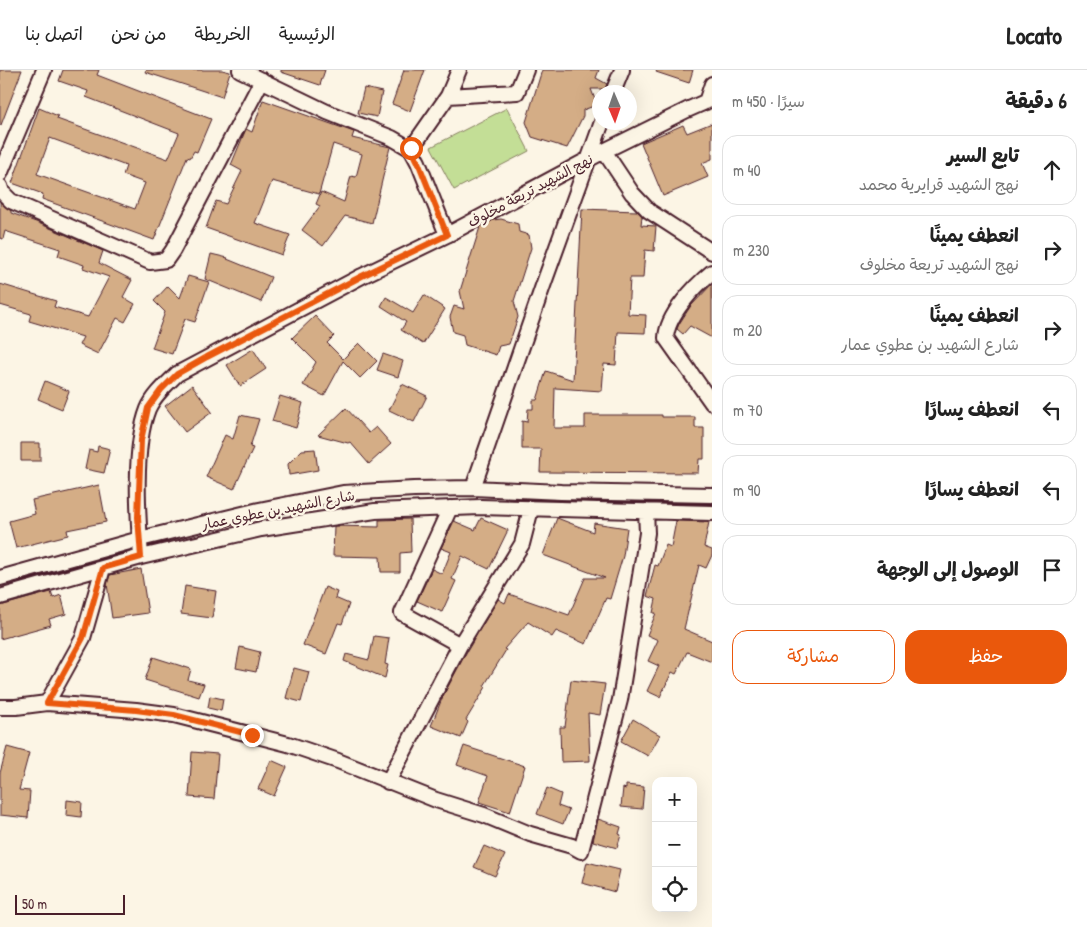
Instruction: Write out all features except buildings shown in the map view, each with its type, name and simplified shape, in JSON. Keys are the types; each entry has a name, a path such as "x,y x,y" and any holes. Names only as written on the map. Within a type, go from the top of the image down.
{"street":[{"path":"0,174 5,146 44,70"},
{"path":"240,70 326,112 392,138 411,148 447,235"},
{"path":"411,148 448,96 459,70"},
{"path":"448,96 517,92 526,70"},
{"path":"616,85 622,70"},
{"path":"0,186 2,192 11,201 150,262 166,260 262,80"},
{"path":"709,101 712,84"},
{"name":"نهج الشهيد تريعة مخلوف","path":"141,557 138,492 141,440 148,408 161,390 177,374 362,276 447,235 604,151 709,101"},
{"path":"473,488 544,280 599,130"},
{"path":"604,151 632,193 649,212 712,252"},
{"path":"712,272 685,299 668,326 666,338 712,404"},
{"name":"شارع الشهيد بن عطوي عمار","path":"0,578 140,539 259,510 343,493 473,488 712,495"},
{"path":"450,508 402,613 460,645"},
{"name":"شارع الشهيد بن عطوي عمار","path":"0,597 141,557 261,529 366,512 450,508 712,513"},
{"path":"388,782 460,645 522,544 531,509"},
{"path":"0,707 47,703 136,710 192,719 288,744 338,761 436,800 484,815 530,834 572,846 581,851 620,700 647,533 646,511"},
{"path":"47,703 83,638 103,568"}],"green space":[{"path":"507,108 529,151 454,190 431,147"}],"route":[{"path":"252,735 174,715 47,703 83,638 103,568 141,557 138,492 141,440 148,408 161,390 177,374 207,357 362,276 447,235 432,194 411,148"}]}
